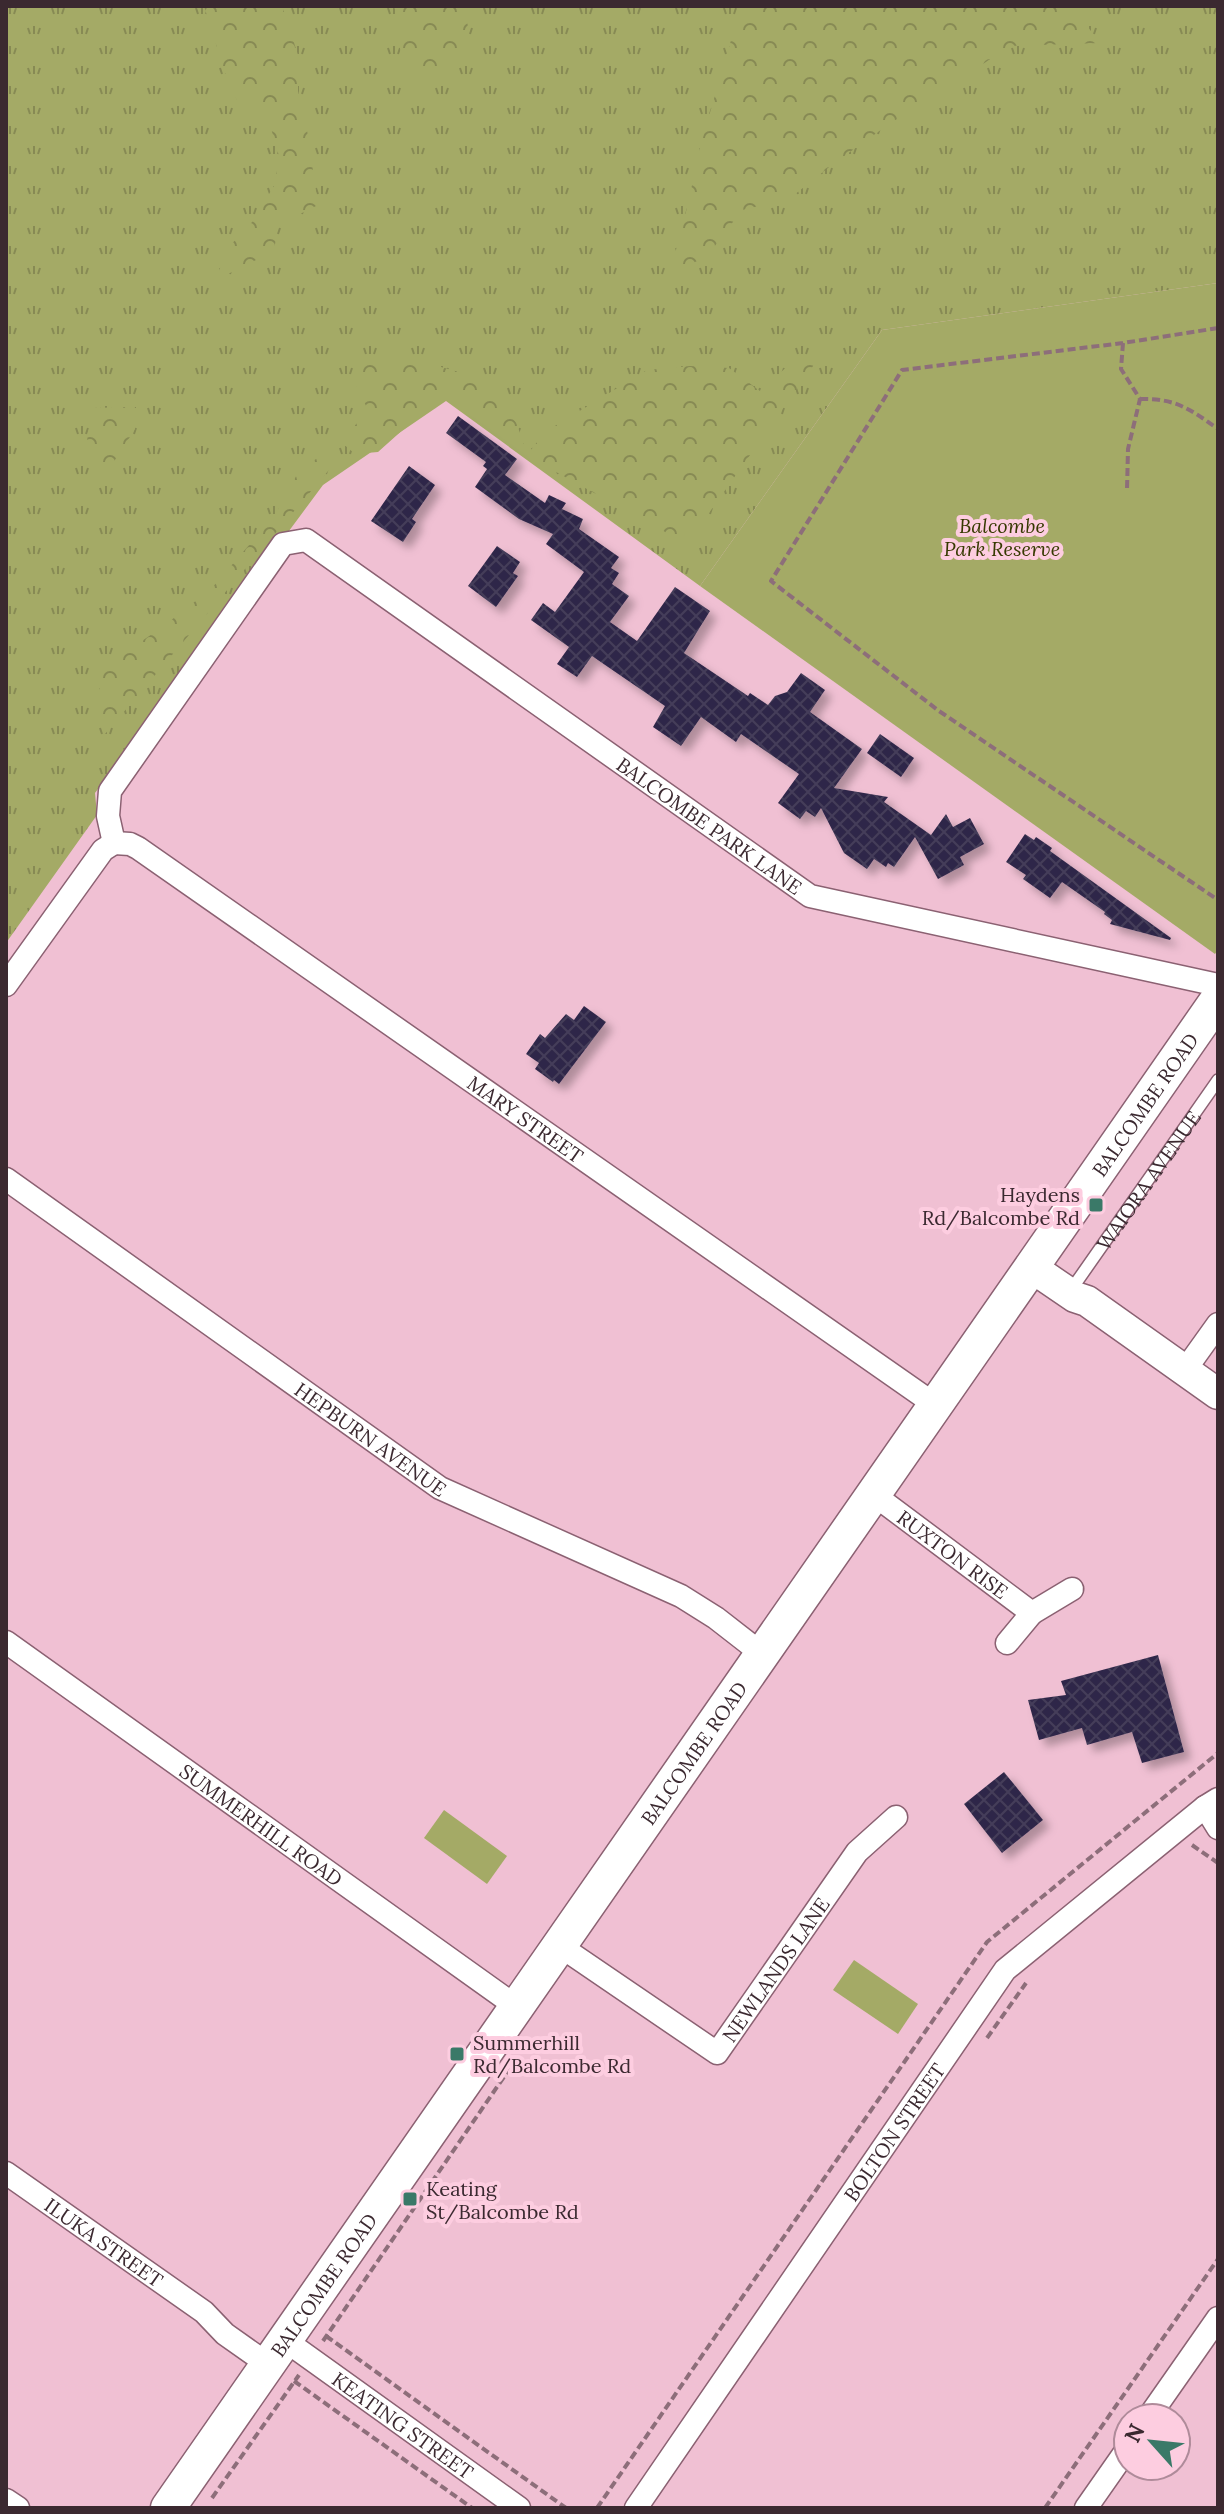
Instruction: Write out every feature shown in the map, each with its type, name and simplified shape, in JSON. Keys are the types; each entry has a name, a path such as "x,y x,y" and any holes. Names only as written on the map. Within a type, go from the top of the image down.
{"main road":[{"name":"BALCOMBE ROAD","path":"168,2508 282,2360 517,2007 1217,1000"}],"street":[{"name":"BALCOMBE PARK LANE","path":"114,843 108,816 110,791 283,544 306,540 810,896 1217,1000"},
{"path":"6,985 103,850 114,843"},
{"name":"MARY STREET","path":"114,843 138,848 934,1404"},
{"name":"HEPBURN AVENUE","path":"6,1179 440,1488 681,1596 761,1653"},
{"path":"1036,1260 1218,1394"},
{"path":"1185,1370 1218,1324"},
{"name":"RUXTON RISE","path":"873,1494 1032,1613"},
{"path":"1007,1643 1032,1613 1072,1589"},
{"name":"SUMMERHILL ROAD","path":"6,1642 517,2007"},
{"name":"BOLTON STREET","path":"636,2508 1005,1970 1214,1815"},
{"name":"NEWLANDS LANE","path":"560,1946 717,2053 857,1852 896,1817"},
{"name":"ILUKA STREET","path":"6,2173 204,2312 231,2324 282,2360"},
{"path":"1159,2402 1218,2318"},
{"name":"KEATING STREET","path":"282,2360 519,2508"},
{"path":"1086,2508 1112,2471"},
{"path":"6,2500 18,2508"}],"lane":[{"name":"WAIORA AVENUE","path":"1082,1291 1218,1080"}],"path":[{"path":"1218,328 902,370 771,581 939,711 1218,900"},
{"path":"1123,343 1121,369 1140,399 1128,449 1127,490"},
{"path":"1140,399 1164,398 1218,429"},
{"path":"1214,1815 1192,1845 1218,1863"},
{"path":"986,2041 1031,1976"},
{"path":"1045,2508 1218,2259"},
{"path":"326,2336 566,2508"},
{"path":"282,2360 472,2508"}],"green space":[{"path":"6,6 1218,6 1218,283 882,330 700,586 446,401 323,485 95,793 97,815 6,943"},
{"path":"204,6 282,6 298,55 298,91 318,205 278,225 274,251 216,280 226,250 253,221 275,184 279,156 270,125 238,102 227,79"},
{"path":"394,6 458,6 465,18 468,29 463,49 433,89 413,76 406,67 400,50"},
{"path":"741,6 1072,6 1100,43 1009,46 892,122 789,199 742,210 705,259 671,269 700,147"},
{"name":"Balcombe Park Reserve","path":"1218,283 1218,950 1215,954 700,586 882,330"},
{"path":"801,354 818,359 687,544 527,456 444,393 378,452 355,454 341,442 368,410 354,381 358,362 402,356 473,376 496,395 517,424 527,455 545,432 647,370 690,366 729,368 760,391"},
{"path":"136,407 135,429 113,463 83,467 92,408"},
{"path":"329,451 334,464 105,734 94,711 105,666 211,589 275,515 300,469"},
{"path":"444,1810 507,1856 487,1884 424,1838"},
{"path":"854,1960 918,2004 898,2034 833,1990"}],"building":[{"path":"458,416 517,459 505,475 545,503 549,495 566,503 562,509 583,519 579,529 619,557 611,568 619,573 612,584 629,596 610,622 637,641 675,587 710,611 684,653 748,696 750,693 768,705 775,696 787,692 801,673 825,690 810,712 862,749 834,788 888,797 884,802 931,835 946,814 953,827 970,818 984,844 960,857 964,865 938,879 915,837 894,867 888,863 886,867 874,859 867,869 844,853 821,808 815,817 806,811 800,819 778,803 799,774 741,734 736,742 701,717 681,746 653,727 665,706 592,656 577,677 557,664 569,647 531,620 543,603 555,612 584,572 546,544 553,534 519,519 475,487 487,469 483,466 486,462 446,433"},
{"path":"409,466 435,485 412,519 416,522 403,542 371,521"},
{"path":"497,546 520,562 513,573 518,576 496,607 468,586"},
{"path":"880,734 914,758 901,777 867,753"},
{"path":"1025,834 1034,840 1036,837 1052,848 1050,851 1170,940 1110,924 1112,920 1105,912 1062,882 1050,898 1023,879 1026,875 1006,862"},
{"path":"584,1006 606,1022 559,1084 553,1082 535,1069 539,1063 526,1054 540,1034 545,1038 566,1014 574,1020"},
{"path":"1158,1655 1184,1752 1142,1763 1132,1732 1087,1745 1082,1728 1039,1740 1028,1700 1066,1695 1061,1681"},
{"path":"1004,1772 1043,1820 1002,1853 964,1804"}],"place":[{"name":"Haydens Rd/Balcombe Rd","path":"1096,1205"},
{"name":"Summerhill Rd/Balcombe Rd","path":"457,2054"},
{"name":"Keating St/Balcombe Rd","path":"410,2199"}]}
